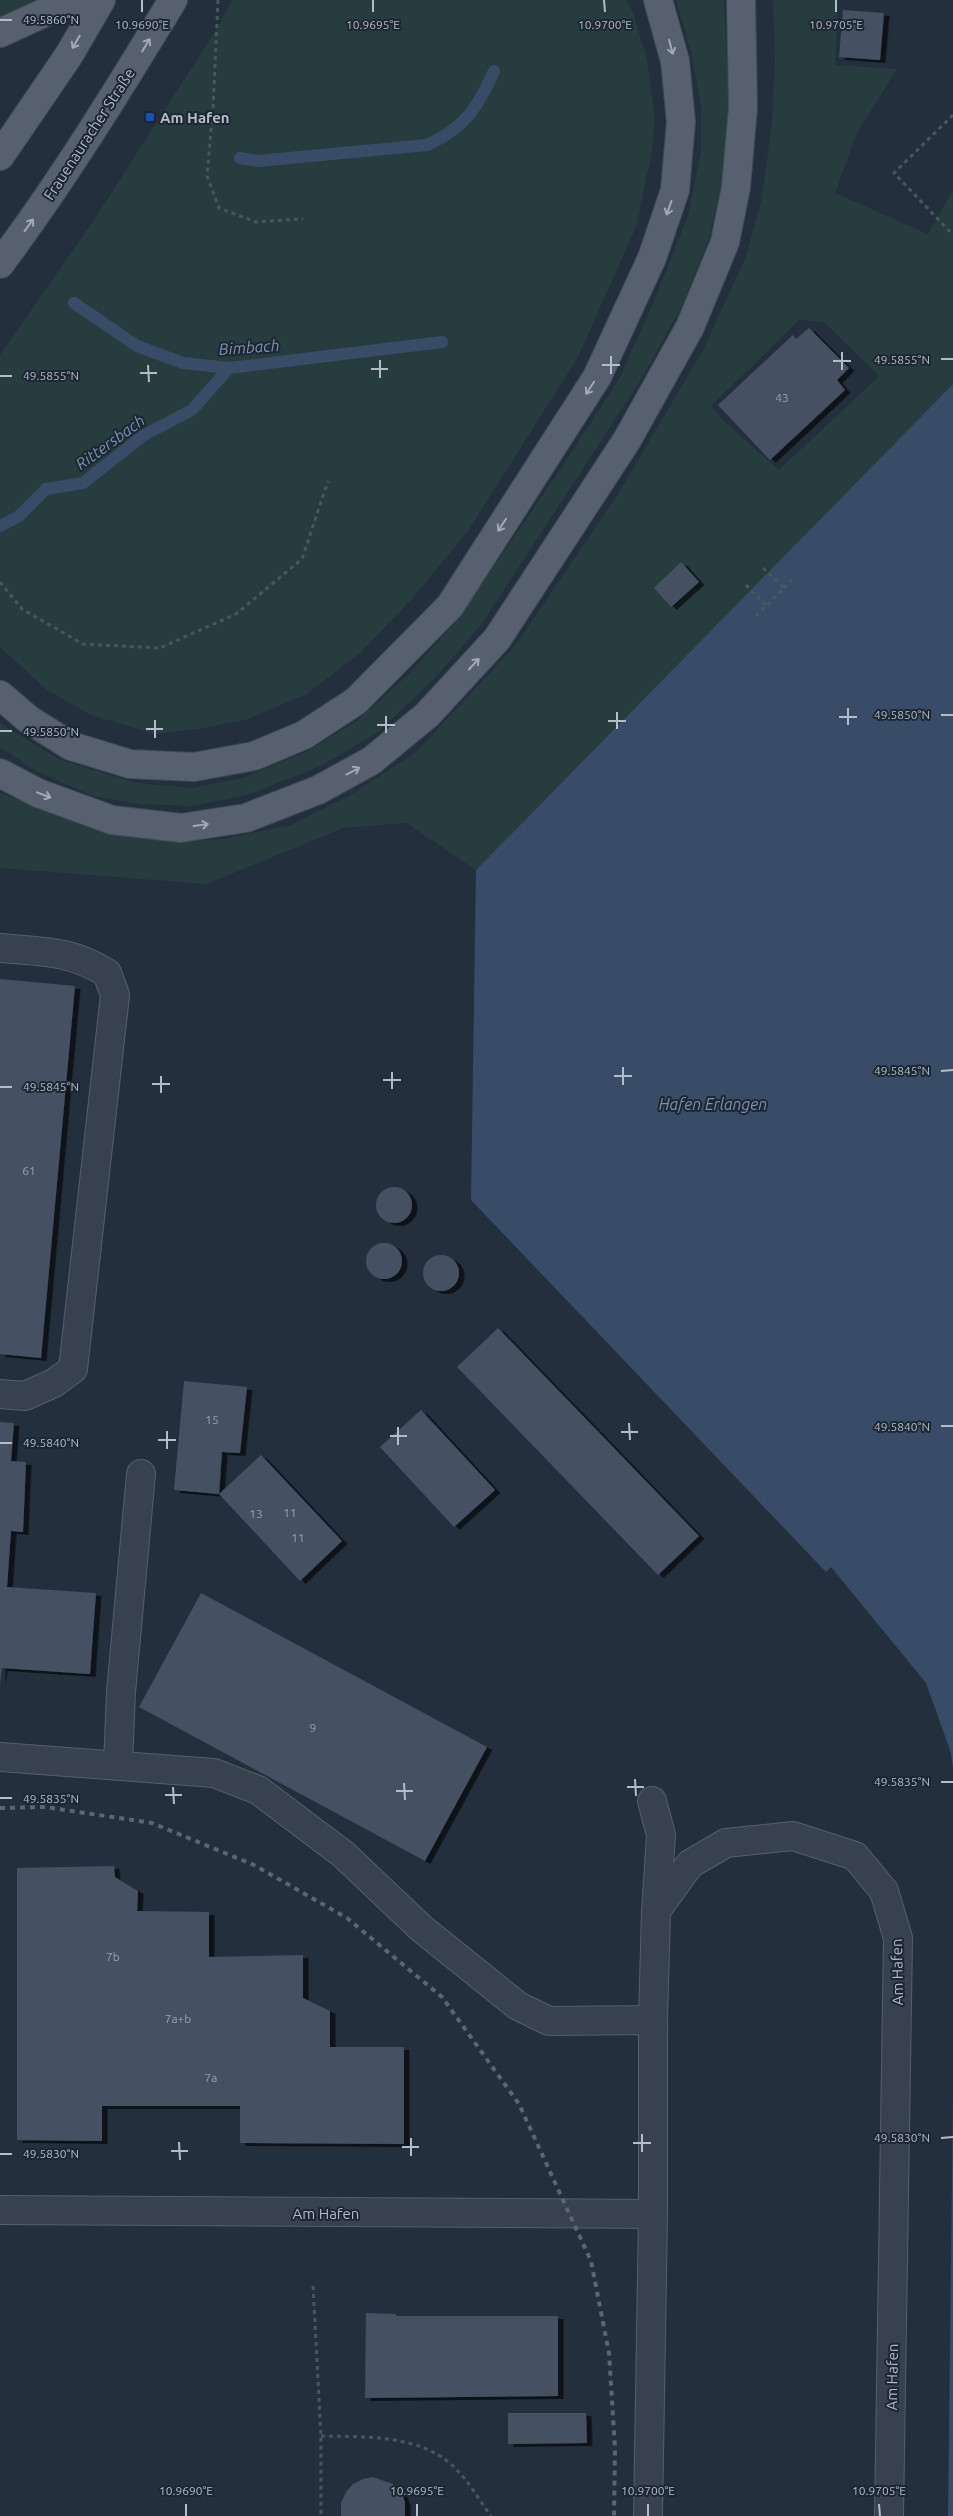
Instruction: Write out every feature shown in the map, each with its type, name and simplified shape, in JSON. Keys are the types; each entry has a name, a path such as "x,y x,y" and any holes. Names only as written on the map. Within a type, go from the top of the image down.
{"main road":[{"path":"0,33 72,0"},
{"path":"0,156 69,55 101,0"},
{"name":"Frauenauracher Straße","path":"0,264 33,220 118,92 173,0"},
{"path":"0,695 28,719 71,746 130,764 194,767 254,756 304,735 356,701 450,606 597,377 652,258 675,190 681,122 675,61 658,0"},
{"path":"0,773 38,793 112,820 180,828 246,818 318,790 371,761 427,715 497,639 627,440 690,327 725,242 736,187 743,107 741,0"}],"street":[{"path":"0,948 60,953 85,960 107,973 114,995 72,1369 54,1384 25,1396 0,1394"},
{"path":"118,1765 121,1692 141,1474"},
{"path":"0,1757 214,1773 258,1790 343,1854 421,1928 518,2006 549,2021 653,2020"},
{"path":"648,2516 653,2214 653,2020 660,1835 652,1801"},
{"name":"Am Hafen","path":"656,1911 690,1864 726,1843 793,1836 855,1856 884,1891 898,1938 890,2516"},
{"name":"Am Hafen","path":"0,2210 653,2214"}],"path":[{"path":"218,0 213,108 207,176 219,208 256,222 303,219"},
{"path":"953,116 894,173 953,235"},
{"path":"0,582 22,609 83,644 160,648 236,614 302,559 328,481"},
{"path":"763,568 784,588"},
{"path":"756,616 792,580"},
{"path":"746,585 766,606"},
{"path":"313,2286 321,2436 321,2516"},
{"path":"321,2436 372,2438 420,2445 453,2466 491,2516"}],"green space":[{"path":"0,0 34,0 0,50"},
{"path":"232,0 626,0 633,13 647,60 655,118 652,152 636,227 578,357 468,531 411,600 360,653 307,694 248,719 199,729 155,734 91,715 47,690 0,647 0,355 94,220 218,27"},
{"path":"676,0 724,0 729,100 727,160 709,239 682,306 642,378 481,625 434,679 378,732 321,766 247,795 192,806 138,804 93,796 36,771 0,747 0,723 60,760 137,783 192,788 243,778 308,751 358,720 410,673 456,621 564,464 619,379 651,308 688,216 701,152 701,106 691,51"},
{"path":"773,0 838,0 835,65 897,69 857,133 835,193 928,234 953,190 953,384 476,870 406,823 343,828 207,884 0,868 0,793 110,833 172,842 223,839 291,825 352,794 416,752 515,646 618,494 702,352 745,259 761,203 772,124 775,59","holes":["799,320 824,322 879,376 779,470 724,421 711,406"]}],"water":[{"name":"Hafen Erlangen","path":"953,384 953,1769 951,1753 926,1683 831,1567 826,1572 471,1200 476,870"},
{"path":"953,2094 953,2516 948,2516"}],"building":[{"path":"843,10 884,13 880,60 839,57"},
{"path":"809,328 849,368 837,380 845,390 770,460 718,405 793,335 796,339"},
{"path":"681,562 699,582 671,607 654,588"},
{"path":"0,979 75,986 41,1358 0,1354"},
{"path":"394,1187 401,1188 407,1192 411,1198 411,1212 407,1218 401,1222 394,1223 387,1222 381,1218 377,1212 376,1205 377,1198 381,1192 387,1188"},
{"path":"384,1243 391,1244 397,1248 401,1254 401,1268 397,1274 391,1278 384,1279 377,1278 371,1274 367,1268 366,1261 367,1254 371,1248 377,1244"},
{"path":"441,1255 448,1256 454,1260 458,1266 458,1280 454,1286 448,1290 441,1291 434,1290 428,1286 424,1280 423,1273 424,1266 428,1260 434,1256"},
{"path":"498,1328 699,1536 658,1575 457,1367"},
{"path":"184,1381 247,1387 240,1453 222,1452 219,1494 174,1490"},
{"path":"421,1410 495,1490 454,1527 380,1447"},
{"path":"0,1422 14,1423 11,1461 26,1462 23,1532 11,1531 7,1587 96,1593 90,1674 2,1668 0,1683"},
{"path":"261,1455 342,1541 300,1581 219,1494"},
{"path":"201,1593 487,1747 425,1861 139,1707"},
{"path":"114,1866 115,1877 138,1891 137,1911 209,1912 209,1957 303,1955 303,1998 330,2011 330,2047 404,2047 404,2144 240,2143 240,2106 102,2106 102,2141 17,2140 17,1868"},
{"path":"366,2313 396,2314 396,2316 558,2316 558,2396 365,2398"},
{"path":"508,2413 586,2413 587,2443 508,2444"},
{"path":"373,2477 393,2484 401,2492 405,2502 405,2516 341,2516 341,2503 346,2492 353,2484"}],"waterway":[{"path":"240,158 258,161 427,145 461,124 476,106 494,71"},
{"name":"Bimbach","path":"74,303 137,346 183,363 229,368 442,342"},
{"name":"Rittersbach","path":"0,526 19,516 46,489 83,483 144,435 192,410 229,368"}],"railway":[{"path":"0,1808 45,1807 152,1823 254,1865 347,1918 442,1997 519,2104 591,2261 609,2353 615,2448 614,2516"}],"place":[{"name":"Am Hafen","path":"150,117"}]}
